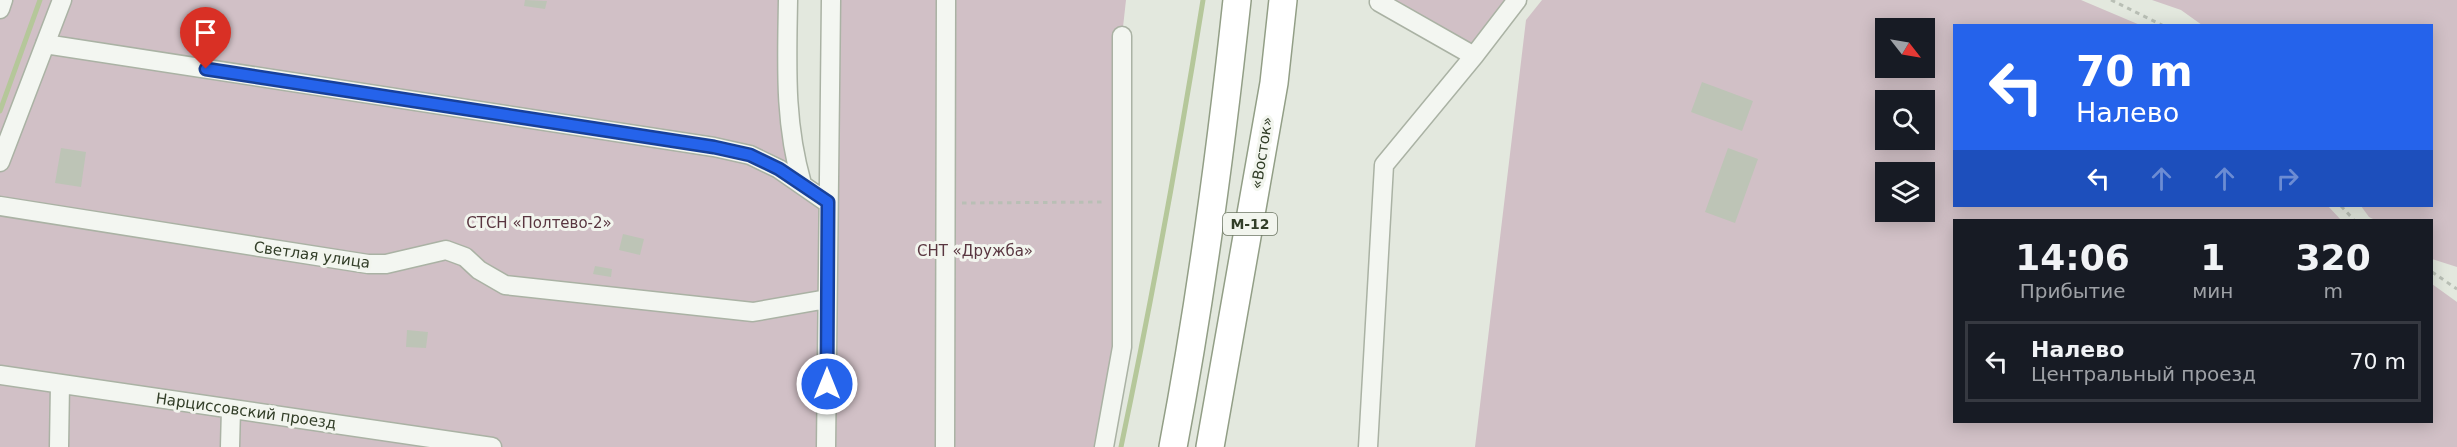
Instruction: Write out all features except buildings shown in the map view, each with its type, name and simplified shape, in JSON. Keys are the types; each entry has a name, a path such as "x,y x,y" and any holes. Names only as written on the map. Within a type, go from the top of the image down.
{"highway":[{"name":"М-12","path":"1173,447 1191,351 1217,183 1237,0"},
{"name":"«Восток»","path":"1210,447 1274,83 1283,0"}],"street":[{"path":"0,9 3,0"},
{"path":"0,162 62,0"},
{"path":"788,0 787,98 794,155 802,184"},
{"path":"826,447 831,0"},
{"path":"945,447 946,0"},
{"path":"1368,447 1384,165 1474,56 1516,0"},
{"path":"1379,2 1474,56"},
{"path":"1104,447 1122,347 1122,36"},
{"path":"45,44 714,147 750,155 779,169 828,202"},
{"name":"Светлая улица","path":"0,206 368,264 386,264 446,250 465,257 479,270 505,285 753,312 827,299"},
{"name":"Нарциссовский проезд","path":"0,375 231,409 402,440 492,447"},
{"path":"59,447 60,384"},
{"path":"230,447 231,409"}],"path":[{"path":"2111,0 2160,24"},
{"path":"945,203 1122,202"},
{"path":"2342,207 2353,219"},
{"path":"2433,273 2457,289"}],"green space":[{"name":"СТСН «Полтево-2»","path":"0,0 788,0 802,184 828,202 831,0 1126,0 1122,36 1122,347 1104,447 0,447"},
{"path":"1380,0 1518,0 1474,56"},
{"path":"1542,0 2081,0 2138,24 1953,24 1953,207 2329,207 2340,219 1953,219 1953,423 2433,423 2433,285 2457,302 2457,447 1475,447 1526,20"},
{"path":"2152,0 2457,0 2457,267 2433,259 2433,219 2373,219 2362,207 2433,207 2433,24 2201,24 2181,10"}],"waterway":[{"path":"0,111 40,0"},
{"path":"1121,447 1165,224 1203,0"}],"route":[{"path":"206,69 714,147 750,155 779,169 828,202 827,384"}],"park label":[{"name":"СНТ «Дружба»","path":"975,251"}]}
